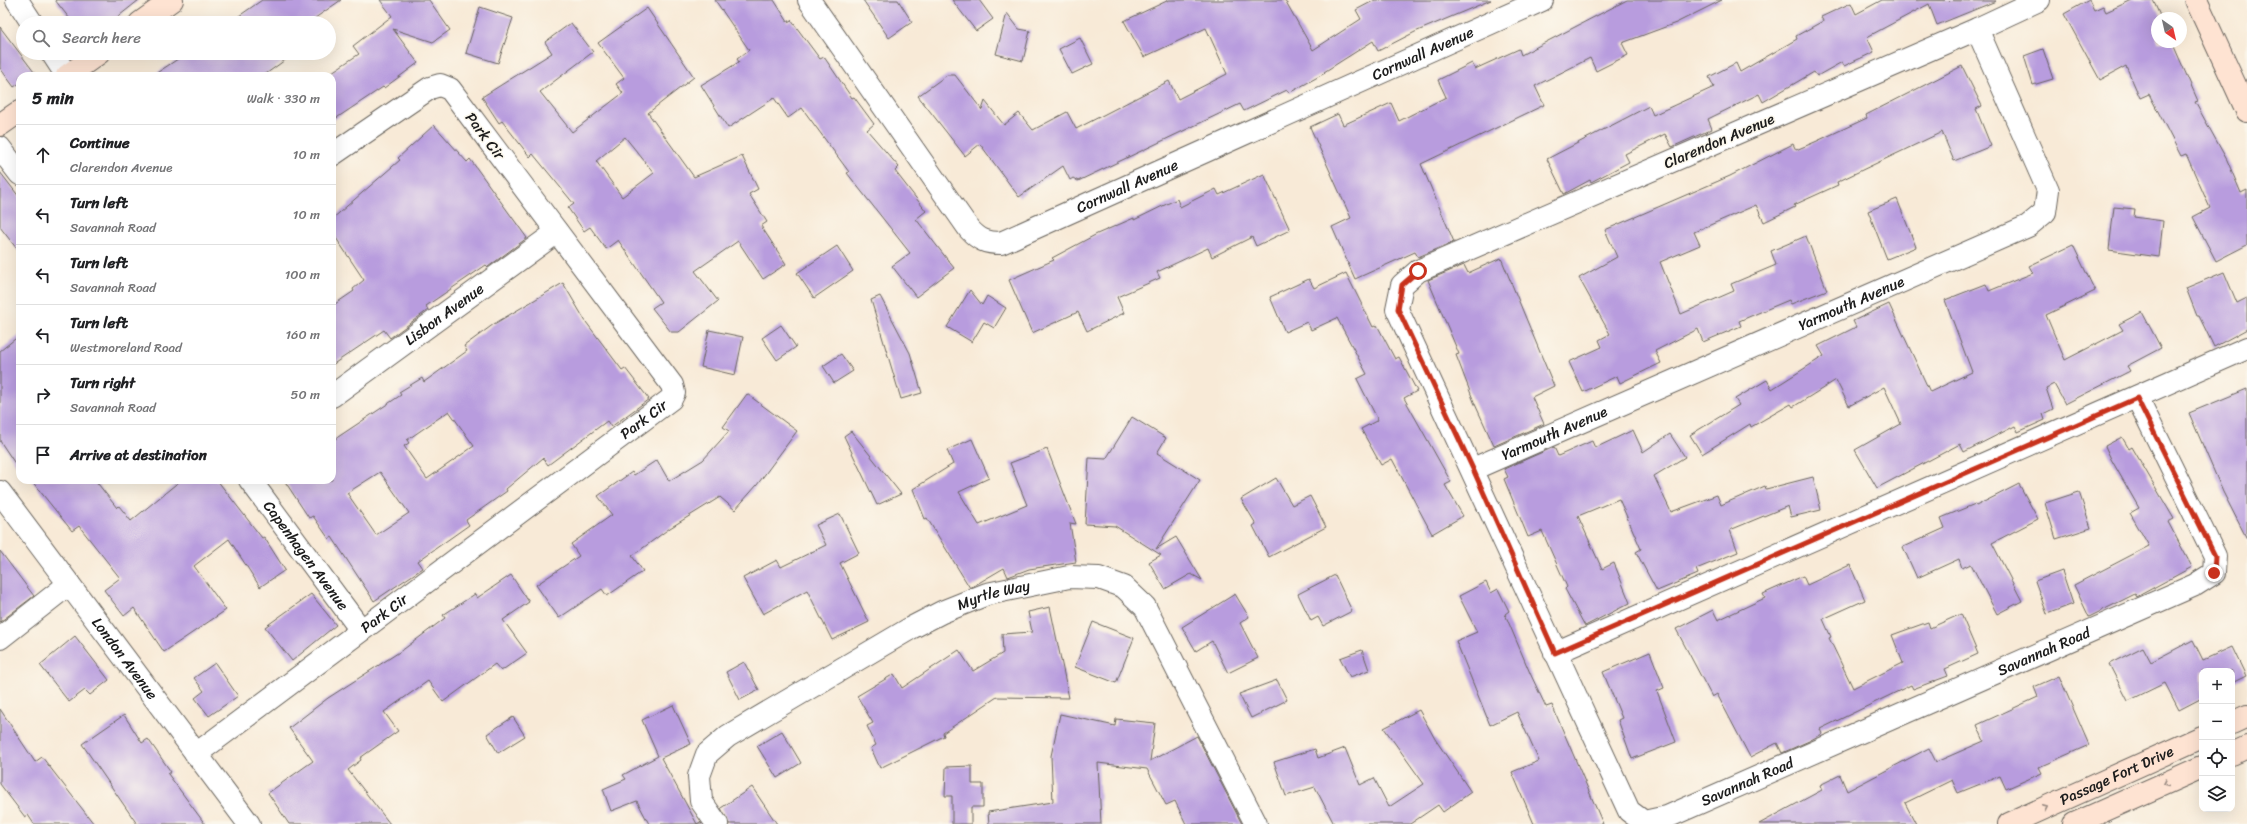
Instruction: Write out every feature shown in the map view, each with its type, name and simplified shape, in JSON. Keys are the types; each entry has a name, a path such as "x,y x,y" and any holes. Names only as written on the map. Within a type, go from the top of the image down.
{"main road":[{"path":"150,16 172,0"},
{"path":"2196,0 2247,111"},
{"path":"73,72 89,60"},
{"path":"0,125 16,114"},
{"path":"2235,722 2247,716"},
{"name":"Passage Fort Drive","path":"2009,824 2199,738"},
{"path":"2235,753 2247,747"},
{"name":"Passage Fort Drive","path":"2074,824 2199,768"}],"street":[{"path":"17,0 27,16"},
{"name":"Cornwall Avenue","path":"809,0 969,229 978,238 987,243 1001,243 1542,0"},
{"name":"Clarendon Avenue","path":"1402,285 1418,271 1977,29 2039,0"},
{"name":"Yarmouth Avenue","path":"1473,469 2028,226 2045,212 2048,190 1977,29"},
{"path":"57,60 64,72"},
{"name":"Park Cir","path":"196,754 671,399 674,393 672,385 450,90 440,85 430,88 336,152"},
{"path":"0,148 16,169"},
{"name":"Lisbon Avenue","path":"336,393 557,232"},
{"name":"Savannah Road","path":"1402,285 1398,309 1473,469 1555,653 1629,811 1644,822 1667,817 2195,585 2214,573 2215,556 2137,398"},
{"path":"1555,653 2137,398 2247,348"},
{"name":"Capenhagen Avenue","path":"253,484 361,630"},
{"name":"London Avenue","path":"0,492 249,824"},
{"name":"Myrtle Way","path":"717,824 701,801 699,776 707,754 728,736 942,612 987,594 1069,577 1099,578 1124,587 1145,608 1256,824"},
{"path":"0,638 69,584"}],"building":[{"path":"55,0 139,0 119,16 68,16"},
{"path":"262,0 341,0 318,16 239,16"},
{"path":"380,0 429,0 450,30 433,42 393,29 418,63 384,88 383,87 336,118 336,72 332,72 359,54 353,46 392,16"},
{"path":"715,0 774,0 788,22 791,20 820,59 824,57 852,98 854,97 874,124 867,130 899,167 895,171 926,211 916,219 954,268 916,297 892,266 910,253 847,173 849,172 802,108 788,118 774,98 728,128 701,85 739,62 737,59 749,50"},
{"path":"863,0 898,0 912,22 889,38"},
{"path":"952,0 979,0 993,19 976,31"},
{"path":"1169,0 1285,0 1313,50 1361,19 1356,10 1375,0 1491,0 1415,32 1378,51 1373,41 1324,72 1325,73 1289,93 1287,90 1244,111 1240,104 1078,181 1073,178 1070,180 1063,166 1019,197 980,144 965,156 918,96 947,75 955,75 982,110 985,101 1004,125 1019,113 1033,130 1067,112 1076,129 1169,81 1178,99 1227,74 1206,28 1144,57 1124,21"},
{"path":"1627,0 1722,0 1676,23 1622,43 1628,55 1596,71 1590,58 1535,86 1544,105 1421,164 1454,242 1418,257 1415,252 1355,279 1332,227 1351,218 1310,127 1338,114 1343,125 1391,103 1399,121 1446,97 1438,80 1472,63 1475,69 1519,49 1521,55"},
{"path":"1882,0 1996,1 1937,25 1929,4 1867,37 1874,52 1844,66 1842,62 1817,76 1814,72 1763,102 1759,94 1708,119 1712,129 1672,147 1665,134 1625,154 1629,162 1564,194 1547,159 1649,106 1653,115 1714,87 1709,77 1736,63 1740,72 1797,39 1796,36 1823,21 1821,17 1851,3 1856,14"},
{"path":"2089,0 2094,10 2103,6 2106,12 2132,0 2153,0 2158,12 2151,12 2151,48 2175,48 2198,101 2195,102 2227,160 2241,193 2247,190 2247,245 2216,261 2193,217 2210,208 2186,154 2181,156 2149,94 2140,98 2126,66 2100,80 2064,14"},
{"path":"480,7 513,18 498,63 466,53"},
{"path":"647,8 694,77 648,113 694,177 742,156 758,189 749,194 767,222 761,226 786,264 763,279 738,241 695,271 718,301 679,332 671,332 652,308 661,302 618,240 606,249 590,227 584,231 568,208 574,204 533,154 530,157 502,121 499,123 482,97 552,53 545,42 571,23 593,52 540,92 572,132 623,93 616,84 624,78 598,43","holes":["625,137 654,173 622,197 596,161"]},
{"path":"1007,13 1019,29 1030,31 1023,61 996,54"},
{"path":"0,27 16,48 16,60 25,60 34,72 16,72 16,86 14,87 0,68"},
{"path":"1080,38 1093,64 1072,74 1059,49"},
{"path":"2043,49 2053,79 2033,85 2024,56"},
{"path":"176,60 285,60 269,72 158,72"},
{"path":"1962,66 1982,106 1976,109 1991,146 1954,161 1942,132 1837,182 1838,185 1794,205 1795,207 1764,222 1756,205 1694,232 1700,245 1660,262 1681,314 1734,291 1731,284 1776,265 1771,251 1806,236 1827,290 1791,304 1789,300 1739,321 1741,326 1703,342 1698,329 1655,351 1661,363 1620,383 1617,376 1583,392 1569,362 1602,347 1599,340 1610,334 1579,278 1617,257 1605,230 1730,176 1793,144 1796,150 1815,142 1867,118 1866,115"},
{"path":"434,125 467,162 470,159 527,238 488,267 486,265 426,306 428,310 390,338 384,330 336,362 336,303 354,291 353,289 364,280 336,238 336,216 400,160 398,158"},
{"path":"0,172 16,193 16,248 0,227"},
{"path":"1264,174 1290,230 1256,246 1252,237 1212,257 1208,248 1157,272 1160,278 1117,297 1124,313 1087,331 1078,312 1032,333 1009,280 1054,260 1052,258 1097,234 1134,218 1134,220 1177,199 1180,207 1216,189 1219,195"},
{"path":"1897,199 1916,247 1887,259 1868,211"},
{"path":"2114,207 2135,209 2134,217 2163,221 2159,257 2109,250"},
{"path":"2073,245 2095,291 2046,315 2065,360 2123,330 2119,324 2142,312 2161,348 2127,366 2130,371 2065,404 2054,384 2046,388 2053,409 2043,414 2045,420 2018,432 2015,426 1964,452 1960,444 1877,488 1855,450 1901,424 1884,387 1849,406 1836,380 1793,407 1791,404 1751,427 1750,424 1702,454 1690,435 1739,405 1735,399 1767,380 1772,389 1824,356 1818,346 1856,327 1853,321 1889,304 1930,392 1972,372 1945,300 1986,284 1989,291 2033,273 2029,266"},
{"path":"837,246 853,271 814,298 797,273"},
{"path":"1501,258 1554,386 1532,397 1544,424 1494,446 1474,402 1456,355 1459,354 1428,280 1464,265 1468,273"},
{"path":"2224,272 2237,303 2247,298 2247,329 2214,347 2199,316 2197,316 2186,288"},
{"path":"1346,273 1373,327 1377,325 1395,359 1399,357 1417,391 1404,398 1451,482 1445,485 1463,516 1432,534 1392,459 1381,465 1361,429 1378,420 1357,379 1367,374 1337,318 1311,330 1307,322 1285,332 1270,297 1309,279 1314,288"},
{"path":"563,283 586,322 622,370 625,368 649,399 611,427 607,421 548,465 543,458 506,489 507,491 466,520 469,525 418,561 423,568 374,601 332,537 329,539 313,516 309,518 287,484 336,484 336,438 401,395 399,392 422,378 424,382 467,351 464,346 494,324","holes":["449,411 474,446 427,479 404,446 409,443 407,440","380,472 409,513 376,535 347,493"]},
{"path":"970,290 982,305 987,296 1006,308 994,328 984,322 972,342 947,327"},
{"path":"880,296 910,353 922,393 901,399 871,300"},
{"path":"781,325 796,347 777,360 762,338"},
{"path":"709,330 743,337 735,375 701,367"},
{"path":"16,338 16,465 0,441 0,351"},
{"path":"841,354 853,371 834,383 823,366"},
{"path":"2247,389 2247,539 2223,492 2189,413"},
{"path":"747,394 797,431 757,485 735,510 720,497 670,528 632,556 643,571 607,596 602,589 559,618 536,585 579,556 571,544 612,515 598,496 632,472 634,475 657,460 669,481 703,460 729,431 723,427"},
{"path":"1132,417 1166,438 1157,453 1200,480 1156,549 1176,537 1202,580 1191,574 1165,589 1149,562 1161,555 1115,526 1085,524 1089,458 1106,459"},
{"path":"1633,430 1643,452 1670,434 1685,457 1654,476 1671,512 1717,495 1721,505 1765,486 1766,489 1813,477 1821,510 1791,517 1788,506 1730,530 1738,552 1696,569 1698,574 1657,591 1636,552 1641,549 1619,499 1578,516 1602,569 1614,563 1630,603 1585,626 1565,589 1567,587 1542,531 1528,537 1504,479 1508,477 1504,469 1554,447 1558,456 1592,441 1595,448"},
{"path":"851,431 901,494 877,505 844,436"},
{"path":"2122,437 2129,449 2132,447 2174,519 2168,522 2192,567 2137,597 2135,594 2089,617 2074,585 2149,546 2130,513 2139,508 2105,446"},
{"path":"972,439 989,478 959,492 979,525 1027,505 1010,463 1047,449 1076,524 1070,523 1076,562 1029,569 1008,577 1004,568 970,588 927,518 925,519 913,489 953,464 947,450"},
{"path":"1276,478 1292,505 1310,496 1326,527 1269,557 1253,526 1256,524 1241,499"},
{"path":"34,484 98,484 117,508 119,506 131,521 176,484 220,484 262,538 264,537 285,570 260,587 229,539 194,566 226,610 164,652 134,608 124,616 104,590 120,578 79,526 72,531"},
{"path":"2019,484 2038,519 1992,543 2022,601 1997,614 1971,564 1962,568 1959,559 1917,578 1903,547 1945,528 1941,518 1975,504 1976,506"},
{"path":"2079,492 2091,528 2056,539 2045,503"},
{"path":"840,514 859,553 840,563 869,622 832,640 807,590 763,614 743,578 777,560 781,567 826,545 816,525"},
{"path":"0,551 34,596 0,622"},
{"path":"1850,565 1865,600 1823,619 1831,637 1829,638 1853,688 1903,663 1892,635 1928,622 1930,628 1961,614 1978,654 1945,669 1948,676 1913,689 1911,685 1820,729 1822,734 1809,741 1782,753 1777,743 1750,757 1717,694 1712,697 1676,629 1713,610 1718,620 1765,598 1763,594 1803,576 1807,585"},
{"path":"2062,571 2073,604 2047,614 2035,581"},
{"path":"511,575 529,602 503,620 527,653 501,671 495,664 443,702 428,681 384,712 398,731 360,758 361,760 348,770 390,824 289,824 268,793 313,761 289,728 328,698 404,649 445,618 443,615 475,594 477,598"},
{"path":"1335,575 1352,611 1323,626 1318,617 1311,621 1298,594"},
{"path":"1486,582 1491,593 1498,589 1509,611 1505,614 1530,673 1546,707 1552,705 1603,824 1534,824 1512,772 1539,761 1517,712 1490,725 1456,641 1477,632 1459,596"},
{"path":"311,594 336,625 292,661 265,627"},
{"path":"1235,594 1249,617 1240,623 1258,658 1228,673 1212,641 1196,651 1182,627"},
{"path":"1050,607 1069,698 997,697 943,733 944,736 880,768 871,748 876,745 867,726 873,723 857,696 894,674 902,688 959,650 973,671 1003,653 1002,634 1032,632 1028,612"},
{"path":"1093,622 1134,638 1116,683 1075,667"},
{"path":"75,636 109,680 90,695 85,690 69,702 40,665"},
{"path":"2193,640 2203,660 2232,647 2246,676 2235,682 2235,668 2199,668 2199,700 2179,710 2165,683 2128,701 2109,664 2143,647 2151,662"},
{"path":"1362,650 1369,670 1350,677 1340,658"},
{"path":"1650,652 1664,688 1657,691 1676,742 1632,759 1618,720 1622,718 1603,672"},
{"path":"744,662 759,690 740,700 726,672"},
{"path":"215,663 238,696 209,716 195,698 204,691 194,678"},
{"path":"2059,676 2089,745 2039,767 2042,773 2006,789 2000,776 1958,793 1952,780 1905,803 1916,824 1759,824 1822,790 1820,785 1840,775 1847,791 1929,748 1936,762 1984,741 1977,725 2038,697 2034,687"},
{"path":"1277,680 1287,700 1251,718 1239,694"},
{"path":"673,705 691,744 661,758 697,824 649,824 637,801 611,811 603,789 626,779 623,775 658,756 642,720"},
{"path":"0,709 35,762 42,757 94,824 34,824 28,815 25,817 0,784"},
{"path":"1419,710 1435,739 1471,792 1443,812 1438,805 1410,824 1334,824 1315,787 1286,796 1274,762 1315,749 1318,758 1345,748 1360,785 1374,778 1389,807 1424,784 1384,728"},
{"path":"1060,714 1115,726 1116,719 1155,723 1150,761 1197,736 1242,824 1186,824 1175,801 1166,805 1147,769 1098,763 1101,824 989,824 988,812 1053,802 1051,756"},
{"path":"124,715 142,743 148,739 171,772 168,774 205,824 137,824 82,744"},
{"path":"513,717 525,736 498,753 487,734"},
{"path":"782,731 801,763 777,778 757,746"},
{"path":"972,766 972,784 983,784 983,807 971,807 971,824 952,824 952,796 945,796 946,767"},
{"path":"752,787 777,824 729,824 721,808"}],"route":[{"path":"1418,271 1402,285 1398,309 1473,469 1555,653 2137,398 2215,556 2216,565 2214,573"}]}
